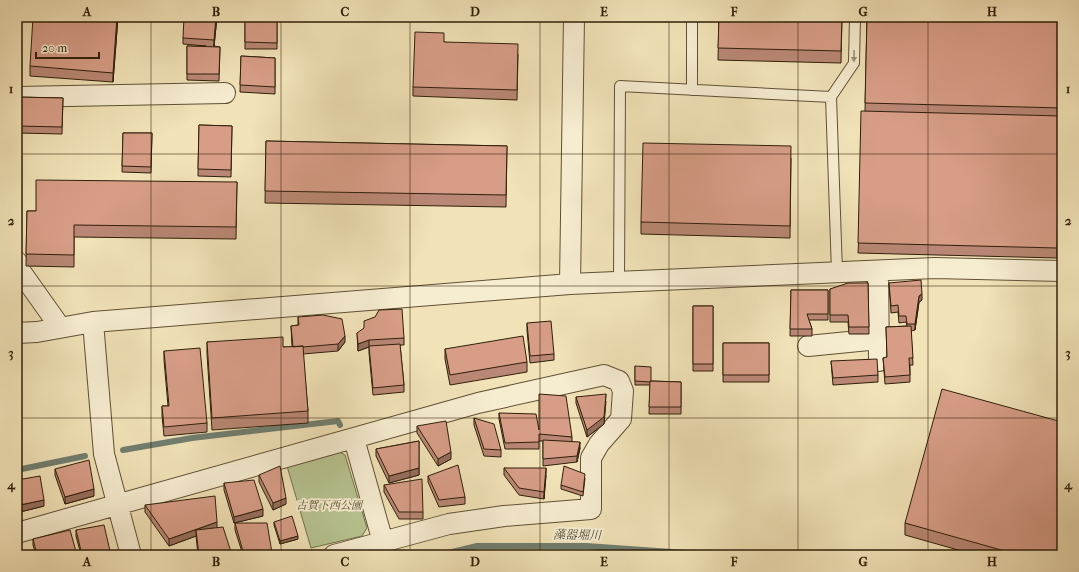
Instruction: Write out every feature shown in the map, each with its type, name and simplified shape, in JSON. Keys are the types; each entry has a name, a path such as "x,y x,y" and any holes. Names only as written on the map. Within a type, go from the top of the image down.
{"street":[{"path":"570,284 574,17"},
{"path":"17,97 225,93"},
{"path":"17,262 21,272 60,327"},
{"path":"17,333 37,332 93,322 570,284 935,268 1062,272"},
{"path":"878,271 879,361"},
{"path":"93,322 104,454 131,555"},
{"path":"808,346 879,339"},
{"path":"17,533 478,403 604,375 619,381 623,390 621,419 599,444 591,458 591,509 504,516 449,524 334,555"},
{"path":"354,439 383,542"}],"lane":[{"path":"692,17 692,90"},
{"path":"837,272 831,97 854,63 855,17"},
{"path":"619,282 620,86 831,97"}],"green space":[{"name":"古賀下西公園","path":"338,451 345,455 367,528 362,536 311,548 287,466"}],"building":[{"path":"33,17 117,17 113,73 30,66"},
{"path":"184,17 216,17 214,40 183,38"},
{"path":"245,17 277,17 277,43 245,42"},
{"path":"719,17 842,17 841,51 718,48"},
{"path":"867,17 1062,17 1062,108 865,103"},
{"path":"415,32 444,33 444,42 518,44 517,90 413,87"},
{"path":"187,46 220,47 219,74 187,74"},
{"path":"241,56 275,58 275,87 240,85"},
{"path":"17,97 63,98 62,127 17,126"},
{"path":"861,111 1062,116 1062,200 1058,200 1057,248 858,243"},
{"path":"199,125 232,126 231,170 198,169"},
{"path":"123,133 152,133 151,167 122,166"},
{"path":"266,141 507,146 506,195 265,191"},
{"path":"643,143 791,146 790,226 641,222"},
{"path":"36,180 237,182 236,227 74,225 74,255 26,254 27,211 36,211"},
{"path":"921,280 922,294 919,296 915,324 907,324 906,316 899,316 898,305 891,306 889,283"},
{"path":"848,283 868,283 869,327 849,327 848,315 830,315 830,289"},
{"path":"791,290 828,290 828,314 807,314 812,329 790,329"},
{"path":"693,306 713,306 713,364 693,364"},
{"path":"402,309 404,338 369,340 358,344 357,333 364,328 364,321 375,317 379,310"},
{"path":"323,315 342,319 345,336 338,344 293,347 291,326 299,325 298,317"},
{"path":"551,321 554,354 530,356 527,323"},
{"path":"911,326 913,358 909,358 910,375 885,377 883,358 887,357 886,327"},
{"path":"523,336 527,362 450,375 445,349"},
{"path":"283,337 283,347 303,346 308,411 212,418 207,342"},
{"path":"723,343 769,343 769,375 723,375"},
{"path":"400,344 404,385 373,388 369,346"},
{"path":"200,348 207,423 164,427 162,406 169,406 164,351"},
{"path":"877,359 878,375 833,378 831,361"},
{"path":"635,366 651,367 650,382 635,381"},
{"path":"650,381 681,382 681,407 649,407"},
{"path":"942,389 1062,422 1062,555 1019,555 905,523"},
{"path":"539,394 566,396 572,437 539,434 539,442 505,443 499,413 536,414 539,430"},
{"path":"606,394 604,417 587,430 576,397"},
{"path":"474,418 494,424 501,450 484,449"},
{"path":"446,421 451,452 438,459 417,426"},
{"path":"543,440 580,442 577,456 543,459"},
{"path":"419,441 419,468 389,476 376,449"},
{"path":"89,460 94,489 65,497 55,469"},
{"path":"458,465 465,497 439,500 428,476"},
{"path":"280,466 286,498 273,503 259,475"},
{"path":"564,466 585,474 583,492 561,485"},
{"path":"504,468 546,468 544,492 519,488"},
{"path":"40,476 44,500 20,505 17,495 17,480"},
{"path":"422,479 423,512 399,512 384,485"},
{"path":"254,480 263,509 234,517 224,483"},
{"path":"215,496 217,522 169,539 145,505"},
{"path":"292,516 298,536 280,541 274,522"},
{"path":"235,523 267,523 272,553 244,555"},
{"path":"104,525 110,551 93,555 82,555 76,530"},
{"path":"223,527 232,555 199,555 196,530"},
{"path":"70,530 77,555 37,555 33,539"},
{"path":"187,551 189,555 168,555"}],"waterway":[{"path":"123,450 192,438 338,421 340,425"},
{"path":"17,470 85,456"},
{"name":"藻器堀川","path":"440,555 477,546 586,546 715,555"}]}
